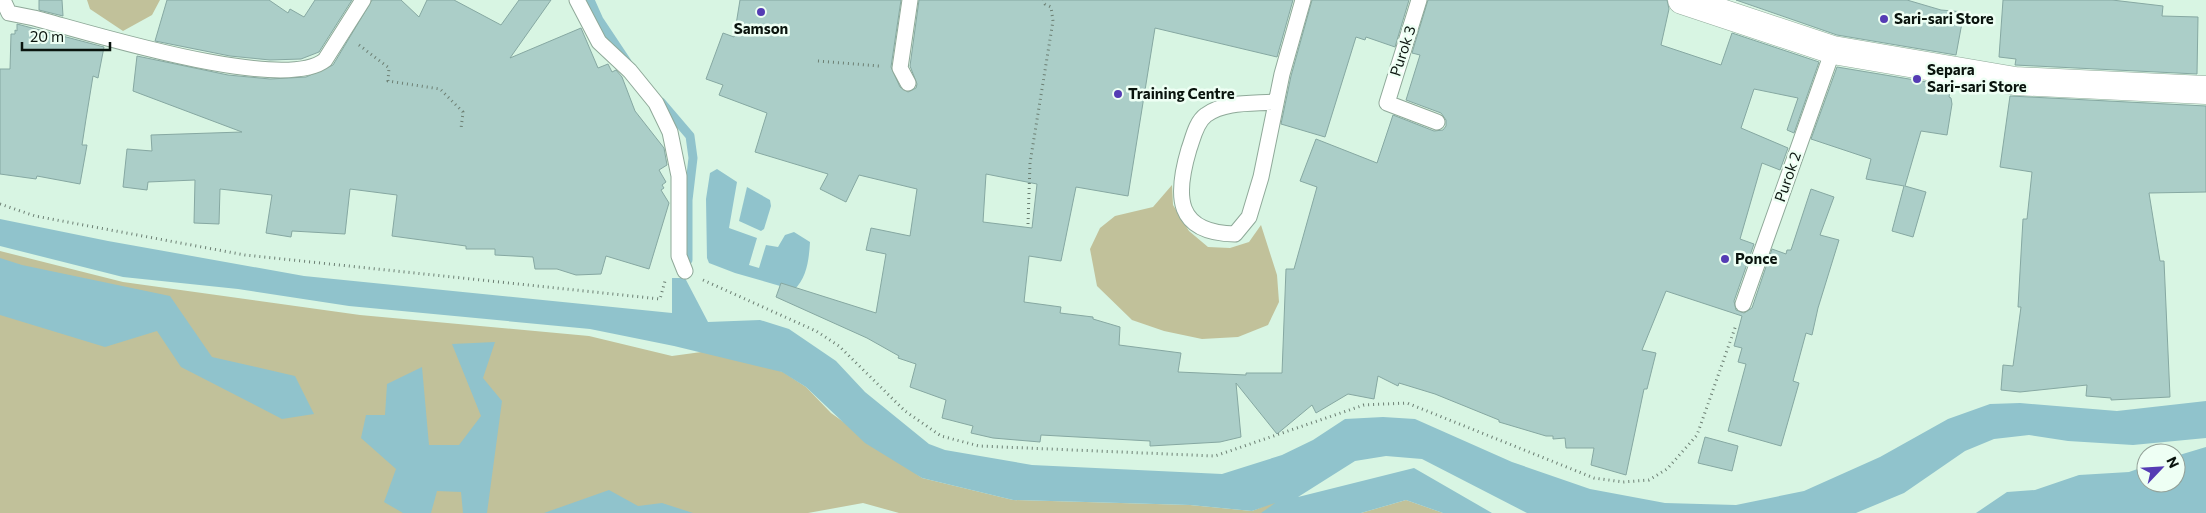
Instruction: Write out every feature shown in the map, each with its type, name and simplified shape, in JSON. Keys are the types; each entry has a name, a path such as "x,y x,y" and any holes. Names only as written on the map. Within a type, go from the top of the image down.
{"street":[{"path":"1682,0 1833,50 2015,81 2206,90"}],"lane":[{"path":"3,0 9,13 18,16 34,18 183,57 281,71 317,67 325,60 363,0"},
{"path":"577,0 599,42 630,71 656,103 670,132 679,176 679,256 685,271"},
{"path":"908,83 900,68 910,0"},
{"path":"1276,102 1244,103 1219,109 1205,115 1195,129 1185,163 1180,197 1188,217 1201,228 1214,233 1234,234 1249,217 1261,177 1276,102 1303,0"},
{"name":"Purok 3","path":"1420,0 1387,103 1437,122"},
{"name":"Purok 2","path":"1744,304 1833,50"}],"path":[{"path":"1028,224 1030,163 1053,21 1051,7 1043,0"},
{"path":"343,32 390,68 388,81 440,89 462,112 461,129"},
{"path":"818,61 900,68"},
{"path":"0,204 35,216 245,255 660,299 666,278 685,271 816,331 839,346 912,416 941,436 979,446 1216,456 1364,405 1407,403 1594,478 1623,482 1649,480 1668,469 1697,435 1744,304"}],"green space":[{"path":"87,0 160,0 152,15 123,31 90,9"},
{"path":"1172,185 1173,205 1189,231 1208,247 1230,248 1249,242 1261,225 1277,275 1279,302 1268,325 1238,337 1202,339 1164,331 1132,320 1097,286 1090,249 1100,228 1115,216 1153,207"},
{"path":"0,251 123,282 360,315 589,336 672,356 716,350 783,372 806,387 831,413 922,478 1013,500 1190,505 1252,511 1277,501 1271,513 899,513 863,503 808,513 0,513"},
{"path":"1406,500 1443,513 1361,513"}],"water":[{"path":"717,169 737,182 729,228 757,238 749,265 759,268 766,245 778,247 785,235 794,232 810,242 805,274 794,290 735,273 709,263 707,258 706,199 710,173"},
{"path":"747,187 770,200 771,206 764,229 761,231 739,221"},
{"path":"0,219 108,241 304,276 672,313 672,278 685,278 708,322 760,320 789,329 836,361 865,392 929,444 945,450 1032,465 1222,474 1282,455 1313,440 1345,419 1383,417 1415,419 1512,462 1590,489 1665,503 1736,505 1804,491 1880,457 1948,419 1990,404 2020,403 2117,411 2206,401 2206,438 2136,443 2133,445 2068,441 2029,435 1994,439 1965,451 1904,493 1856,513 1527,513 1422,459 1386,456 1355,461 1298,497 1414,468 1492,513 1443,513 1406,500 1361,513 1261,513 1275,503 1252,511 1190,505 1013,500 922,478 865,443 806,387 782,372 674,346 590,329 349,306 238,289 123,277 0,246"},
{"path":"0,258 22,265 170,296 212,357 295,376 314,414 282,419 181,367 157,331 105,347 0,315"},
{"path":"495,342 483,378 502,401 487,513 463,513 461,492 437,491 431,513 403,513 384,502 396,469 361,438 366,415 385,415 387,384 422,367 429,445 459,445 481,416 452,344"},
{"path":"2206,447 2206,513 1976,513 2007,492 2035,490 2079,475 2129,472 2136,470 2136,493 2186,493 2186,453"},
{"path":"609,490 638,506 662,503 693,513 544,513"}],"building":[{"path":"39,0 62,0 63,16 39,10"},
{"path":"167,0 269,0 288,13 290,9 304,17 315,0 352,0 319,52 301,59 270,60 230,56 155,41"},
{"path":"372,0 401,0 419,17 427,0 454,0 501,25 519,0 551,0 510,58 581,28 598,68 608,64 612,72 616,70 622,77 635,111 664,148 667,165 659,170 666,182 662,185 664,188 661,190 669,203 649,269 606,256 601,274 576,275 557,269 535,269 533,257 495,255 495,249 466,249 466,246 392,236 397,195 350,189 345,234 292,231 291,237 266,233 272,195 220,189 219,224 194,223 195,180 148,182 147,190 123,187 127,149 152,151 151,135 242,132 133,91 137,56 228,75 270,79 306,77 333,65"},
{"path":"740,0 901,0 891,67 900,87 908,92 916,88 917,84 910,66 919,0 1293,0 1277,57 1155,28 1128,196 1076,187 1061,261 1029,256 1024,302 1061,307 1060,313 1093,317 1093,319 1120,327 1119,345 1181,353 1178,372 1246,375 1246,373 1282,373 1286,269 1294,269 1317,187 1300,181 1316,139 1377,163 1393,115 1434,131 1443,130 1446,126 1446,120 1441,113 1406,100 1420,55 1412,53 1428,0 1667,0 1669,9 1661,45 1721,65 1732,33 1819,62 1794,133 1787,130 1798,98 1754,89 1741,128 1788,148 1780,170 1762,163 1740,239 1754,244 1734,301 1736,310 1744,313 1752,308 1772,249 1786,254 1787,250 1791,250 1811,189 1834,197 1820,235 1839,240 1818,308 1812,335 1806,333 1793,381 1799,383 1781,446 1728,431 1746,364 1738,362 1742,348 1734,346 1742,316 1666,291 1642,350 1656,353 1647,389 1644,389 1626,475 1591,465 1594,448 1566,448 1565,438 1553,439 1553,436 1546,436 1499,422 1499,420 1435,394 1399,383 1398,386 1378,376 1374,399 1348,394 1316,413 1312,405 1277,434 1236,383 1241,437 1220,442 1150,446 1150,441 1041,435 1040,442 993,438 971,433 973,426 942,418 946,400 910,387 916,364 898,358 899,356 867,338 776,297 781,283 876,313 886,254 866,250 871,228 910,236 917,189 859,175 846,202 820,189 828,174 755,152 767,113 719,95 723,85 706,79 723,33 734,37","holes":["986,174 1037,184 1032,228 983,222"]},
{"path":"1312,0 1409,0 1395,47 1366,37 1365,40 1356,37 1325,137 1281,124 1291,76"},
{"path":"1736,0 1907,0 1941,10 1964,12 1956,55 1837,35"},
{"path":"2003,0 2112,0 2163,6 2162,16 2198,17 2197,74 2015,65 2016,59 1999,57"},
{"path":"17,24 104,47 98,78 93,76 82,145 87,145 80,184 37,176 36,179 0,174 0,69 10,69 11,34 15,34 15,30 17,31"},
{"path":"1837,67 1951,86 1949,97 1952,104 1947,135 1921,131 1905,186 1926,192 1913,237 1892,231 1904,186 1866,179 1871,159 1811,139"},
{"path":"2010,96 2206,106 2206,192 2149,193 2160,261 2164,261 2170,397 2111,400 2111,398 2086,396 2087,385 2020,392 2001,390 2003,365 2013,366 2021,307 2018,307 2023,219 2027,219 2032,172 2000,167"},
{"path":"1705,437 1738,446 1732,471 1698,463"}],"waterway":[{"path":"590,0 599,20 627,62"},
{"path":"661,102 690,136 693,158 688,200 688,260"}],"place":[{"name":"Samson","path":"761,12"},
{"name":"Sari-sari Store","path":"1884,19"},
{"name":"Separa Sari-sari Store","path":"1917,79"},
{"name":"Training Centre","path":"1118,94"},
{"name":"Ponce","path":"1725,259"}]}
